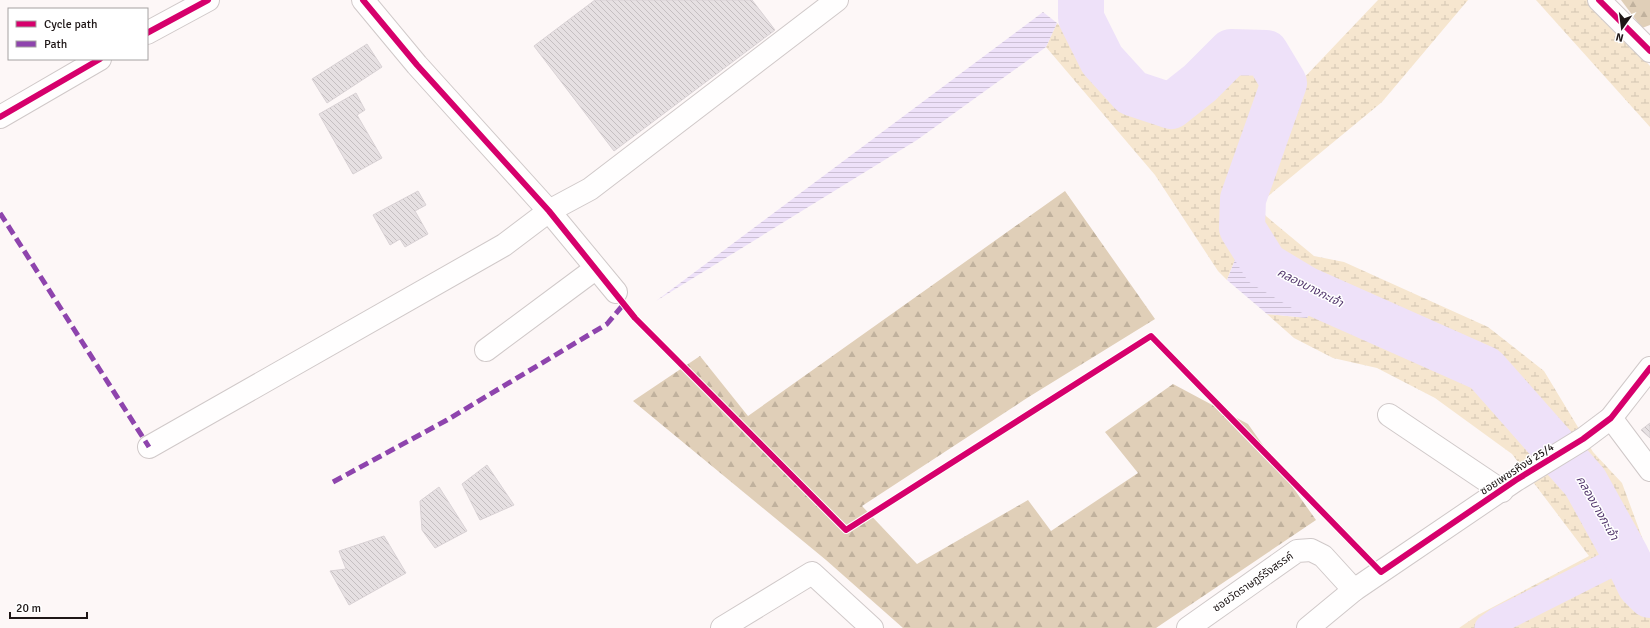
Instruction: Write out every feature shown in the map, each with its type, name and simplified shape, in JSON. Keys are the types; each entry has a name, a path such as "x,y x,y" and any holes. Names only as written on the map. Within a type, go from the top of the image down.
{"street":[{"path":"148,32 208,0"},
{"path":"363,0 417,65 549,211 616,292"},
{"path":"149,447 504,245 549,211 590,189 836,0"},
{"path":"1599,0 1650,51"},
{"path":"0,117 98,60"},
{"path":"486,350 596,269"},
{"name":"ซอยเพชรหึงษ์ 25/4","path":"1308,628 1354,590 1509,485 1583,439 1611,418 1650,368"},
{"path":"1389,415 1509,485"},
{"path":"1611,418 1650,470"},
{"name":"ซอยวัดราษฎร์รังสรรค์","path":"1188,628 1297,551 1311,550 1323,556 1354,590"},
{"path":"722,628 812,573 872,628"}],"green space":[{"path":"1378,0 1468,0 1382,102 1255,207 1314,256 1344,262 1488,327 1544,371 1593,452 1622,483 1650,559 1650,628 1459,628 1478,615 1589,556 1512,454 1435,398 1377,368 1333,358 1294,338 1267,314 1307,318 1327,287 1288,269 1248,227 1227,280 1218,271 1155,175 1046,47 1057,23 1147,113 1174,123 1229,73 1251,65 1271,88 1301,81"},
{"path":"1536,0 1592,0 1650,66 1650,127"},
{"path":"1621,0 1650,0 1650,25 1642,28"},
{"path":"1065,191 1155,319 1027,398 862,506 917,564 1028,500 1051,531 1138,473 1105,432 1173,384 1248,424 1316,520 1156,628 903,628 826,560 633,401 700,356 748,416"}],"water":[{"path":"1043,12 1057,23 1046,47 917,140 656,301"},
{"path":"1248,227 1288,269 1327,287 1307,318 1267,314 1227,280"}],"building":[{"path":"595,0 752,0 775,30 614,151 534,46"},
{"path":"367,44 382,67 327,103 312,79"},
{"path":"356,93 365,110 357,115 382,158 353,174 319,114"},
{"path":"418,191 426,205 415,211 428,234 405,247 400,239 390,245 373,215"},
{"path":"1650,423 1650,438 1641,430"},
{"path":"487,465 514,505 480,520 462,484"},
{"path":"439,487 467,531 435,548 422,530 420,501"},
{"path":"384,536 406,573 349,605 330,571 346,569 339,551"}],"waterway":[{"name":"คลองบางกะเจ้า","path":"1081,0 1081,18 1102,60 1132,93 1171,106 1200,83 1231,52 1266,53 1284,83 1243,199 1242,228 1265,265 1305,289 1485,369 1585,482 1626,556 1640,585 1650,595"},
{"path":"1488,628 1499,620 1626,556"}],"marked path":[{"path":"0,213 149,447"},
{"path":"333,482 447,420 607,324 623,305"}],"cycle path":[{"path":"148,32 208,0"},
{"path":"363,0 417,65 549,211 635,318 846,530 1151,336 1381,572 1516,480 1583,439 1611,418 1650,368"},
{"path":"1599,0 1650,51"},
{"path":"0,117 98,60"}]}
